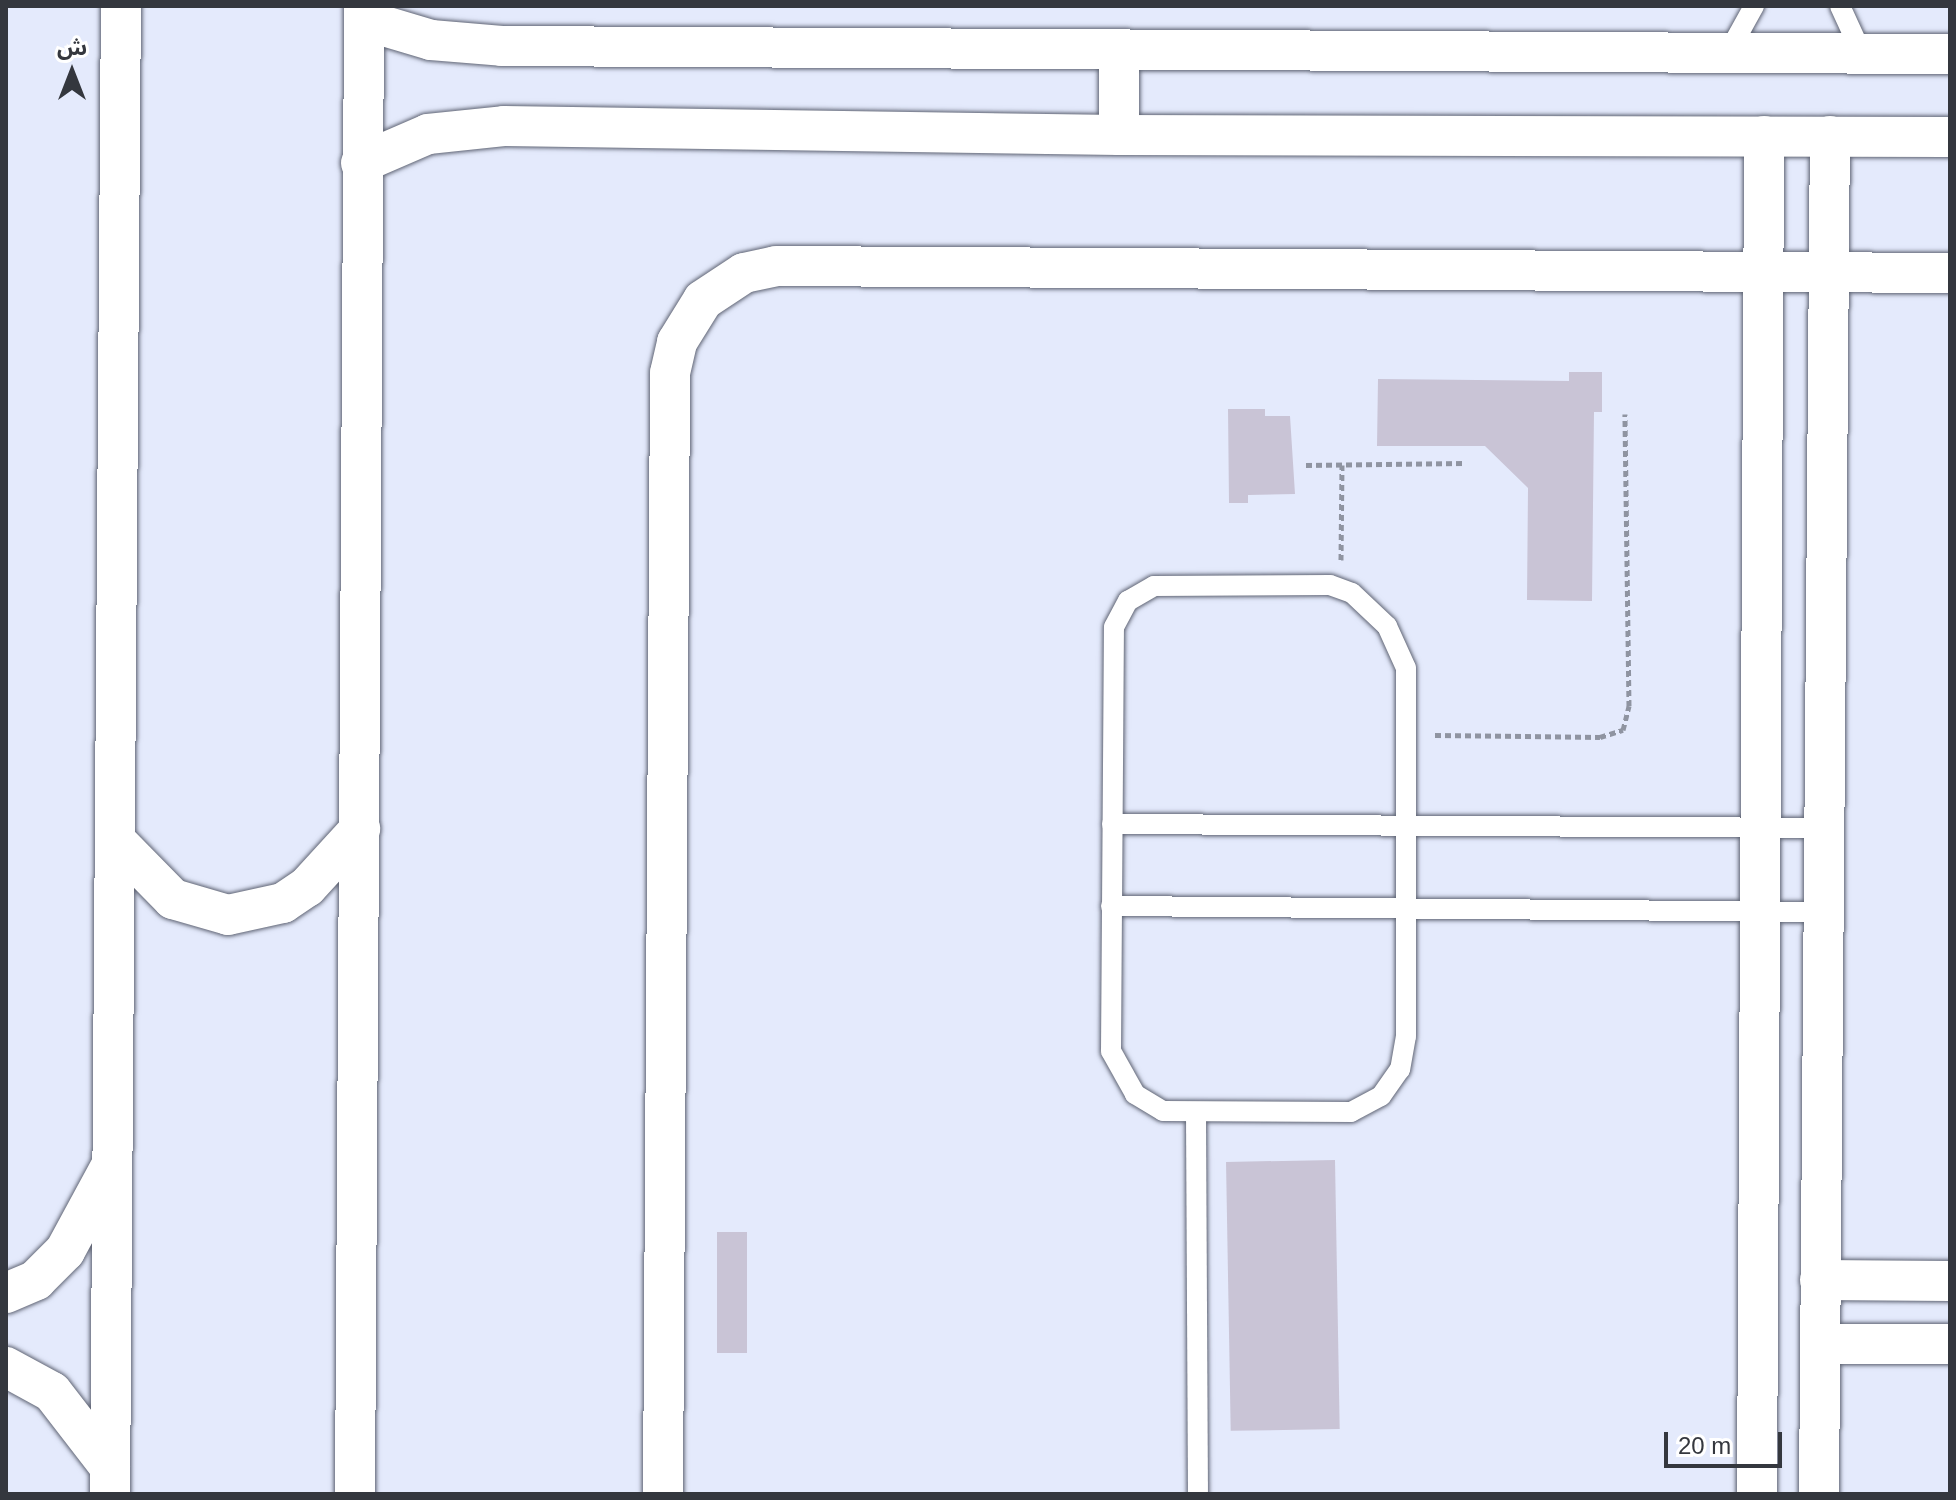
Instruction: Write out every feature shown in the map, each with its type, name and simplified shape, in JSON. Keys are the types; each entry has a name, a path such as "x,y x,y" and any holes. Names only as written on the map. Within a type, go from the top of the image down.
{"street":[{"path":"110,1481 121,6"},
{"path":"355,1494 364,13 466,45 1950,54"},
{"path":"1119,51 1119,135"},
{"path":"361,163 428,134 504,126 1119,135 1950,137"},
{"path":"1757,1494 1764,136"},
{"path":"1819,1494 1830,136"},
{"path":"663,1494 670,373 677,342 703,300 744,273 776,266 1950,273"},
{"path":"115,840 150,882 173,899 228,915 256,912 295,895 360,829"},
{"path":"6,1293 36,1280 65,1251 113,1163"},
{"path":"1820,1280 1950,1281"},
{"path":"1820,1344 1950,1344"},
{"path":"6,1367 52,1392 110,1481"}],"lane":[{"path":"1728,53 1754,6"},
{"path":"1840,6 1862,54"},
{"path":"1319,584 1341,588 1362,601 1397,638 1406,668 1406,735 1405,1053 1392,1084 1381,1096 1343,1113 1196,1115 1148,1104 1116,1067 1110,1035 1114,627 1128,601 1140,591 1169,585 1319,584"},
{"path":"1112,824 1826,828"},
{"path":"1111,906 1826,912"},
{"path":"1196,1115 1198,1494"}],"path":[{"path":"1406,735 1600,737 1623,730 1629,706 1625,414"},
{"path":"1306,465 1464,463"},
{"path":"1341,588 1342,465"}],"building":[{"path":"1569,372 1602,372 1602,412 1594,412 1592,601 1527,600 1528,488 1485,446 1377,446 1378,379 1569,381"},
{"path":"1228,409 1265,409 1265,416 1290,416 1295,494 1248,495 1248,503 1229,503"},
{"path":"1335,1160 1340,1429 1231,1431 1226,1162"},
{"path":"717,1232 747,1232 747,1353 717,1353"}]}
